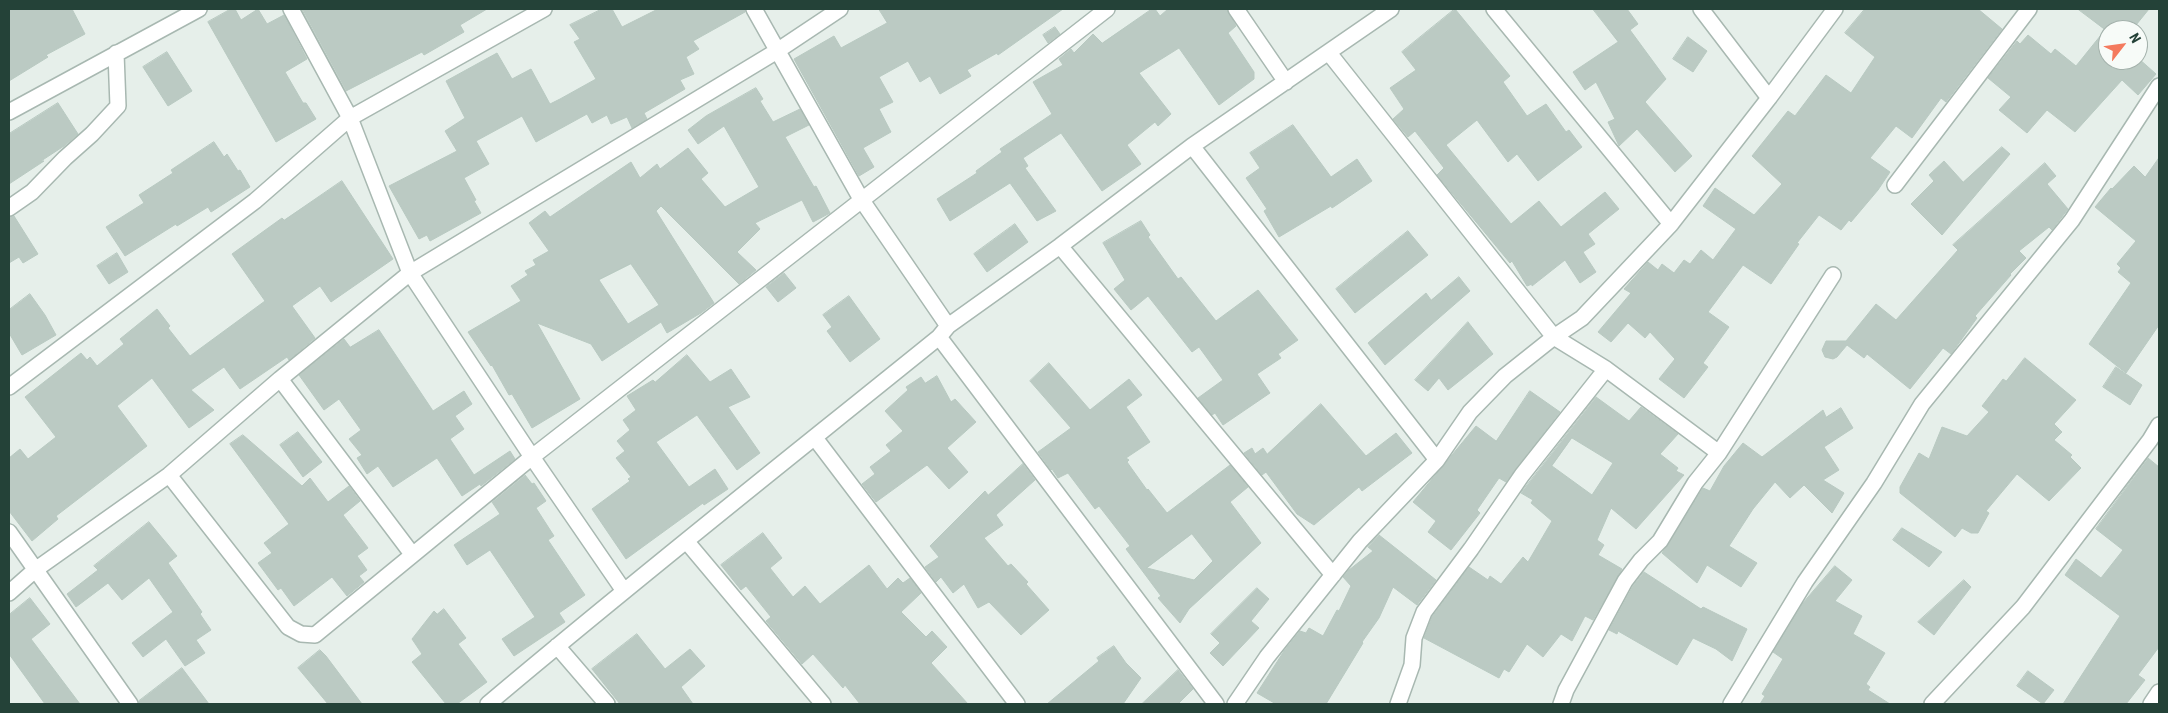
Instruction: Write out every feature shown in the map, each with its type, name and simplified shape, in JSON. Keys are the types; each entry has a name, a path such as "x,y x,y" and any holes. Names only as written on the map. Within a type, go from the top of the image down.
{"street":[{"path":"9,112 116,52 199,9"},
{"path":"290,9 350,118 410,272 532,457 624,591"},
{"path":"9,387 255,201 350,118 544,9"},
{"path":"754,9 861,199 944,331 1216,704"},
{"path":"9,593 36,570 169,476 280,380 410,272 777,51 840,9"},
{"path":"169,476 288,628 301,634 315,634 532,457 1107,9"},
{"path":"1236,9 1286,82"},
{"path":"488,704 944,331 1192,146 1391,9"},
{"path":"1494,9 1671,224"},
{"path":"1701,9 1769,98"},
{"path":"1235,704 1267,657 1360,541 1437,460 1470,412 1505,376 1554,337 1582,318 1671,224 1769,98 1834,9"},
{"path":"1895,185 2029,9"},
{"path":"9,208 32,192 118,106 116,52"},
{"path":"1329,53 1554,337 1606,369 1719,452"},
{"path":"1731,704 1805,582 1874,483 1922,404 2072,220 2159,86"},
{"path":"1192,146 1437,460"},
{"path":"1060,246 1333,575"},
{"path":"1561,704 1566,690 1625,581 1641,560 1660,541 1695,483 1719,452 1833,275"},
{"path":"1398,704 1412,665 1414,638 1424,612 1471,549 1522,475 1606,369"},
{"path":"280,380 412,554"},
{"path":"1932,704 2023,607 2154,444 2159,425"},
{"path":"815,438 1017,704"},
{"path":"9,532 130,704"},
{"path":"687,542 823,704"},
{"path":"557,646 607,704"},
{"path":"2151,704 2159,692"}],"building":[{"path":"9,9 72,9 85,34 46,55 48,57 9,81"},
{"path":"231,9 235,9 241,20 258,9 267,24 284,15 307,59 285,72 303,103 306,103 316,119 276,142 208,22"},
{"path":"302,9 487,9 460,25 464,32 424,55 422,52 346,91"},
{"path":"602,9 612,9 622,27 658,9 745,9 745,12 693,41 699,49 686,57 694,74 680,80 685,89 644,113 647,119 632,128 627,117 611,124 607,115 592,123 587,114 536,142 522,116 476,141 489,164 464,178 481,213 430,241 427,235 419,239 389,186 457,151 445,131 465,118 446,81 497,53 512,79 531,69 550,104 596,79 574,42 580,39 570,25"},
{"path":"879,9 1063,9 998,55 997,53 967,70 971,76 940,94 930,76 920,82 908,61 879,77 893,102 879,109 891,132 863,148 874,167 859,176 794,59 834,36 841,48 887,23"},
{"path":"1152,9 1155,9 1160,16 1168,9 1227,9 1236,26 1228,33 1254,72 1254,79 1219,105 1179,48 1139,73 1171,114 1158,126 1155,122 1127,145 1141,164 1102,191 1061,133 1023,158 1028,166 1025,168 1056,211 1037,221 1010,183 950,221 937,199 977,173 976,171 1002,152 1000,149 1052,114 1033,82 1063,65 1059,59 1071,49 1074,53 1093,34 1102,43"},
{"path":"1455,9 1510,76 1503,82 1527,116 1546,104 1566,132 1569,130 1582,147 1538,181 1517,154 1508,162 1477,120 1446,145 1511,224 1539,201 1561,227 1605,192 1619,209 1588,234 1595,244 1583,252 1596,272 1580,283 1565,260 1532,286 1532,284 1527,286 1512,261 1510,263 1437,175 1444,168 1415,131 1408,137 1393,119 1404,109 1390,88 1416,70 1402,52"},
{"path":"1593,9 1627,9 1638,24 1630,30 1666,79 1645,102 1692,156 1675,172 1637,129 1619,146 1608,122 1615,119 1596,82 1585,90 1573,72 1618,42"},
{"path":"1865,9 1978,9 2002,29 1946,102 1941,98 1912,138 1896,126 1870,158 1890,172 1878,190 1851,222 1849,220 1841,230 1819,215 1797,243 1799,244 1771,284 1743,265 1708,312 1729,327 1703,363 1708,367 1684,398 1659,379 1675,359 1650,332 1645,338 1628,323 1611,342 1598,332 1631,293 1624,289 1648,262 1658,270 1662,264 1674,273 1684,260 1690,264 1701,250 1713,260 1736,229 1703,206 1715,188 1754,215 1782,184 1752,156 1788,111 1795,116 1826,75 1851,93 1875,57 1845,33"},
{"path":"2078,9 2149,9 2140,20 2098,20 2098,25"},
{"path":"1055,27 1060,34 1048,43 1043,35"},
{"path":"2028,35 2051,54 2055,49 2076,66 2098,39 2098,70 2148,70 2148,67 2156,74 2138,95 2122,80 2075,132 2047,110 2027,133 1999,110 2011,97 1988,78 2017,41 2020,44"},
{"path":"1688,37 1707,51 1693,72 1673,59"},
{"path":"167,52 192,91 168,106 143,67"},
{"path":"756,88 763,99 760,101 773,122 800,109 809,125 785,137 814,187 816,186 830,213 813,222 802,200 755,223 760,229 737,252 756,270 739,284 661,206 656,211 714,303 667,333 661,322 602,361 591,344 537,323 580,399 532,428 512,394 509,395 492,365 468,332 521,301 511,286 528,275 525,271 536,265 533,260 549,251 529,223 545,211 550,217 631,162 640,178 657,164 660,169 688,148 708,173 701,179 725,207 759,187 724,126 698,144 688,130 706,116","holes":["631,264 659,305 628,324 599,280"]},
{"path":"58,103 78,134 41,161 44,161 9,184 9,134"},
{"path":"1293,125 1331,177 1357,159 1372,181 1332,208 1331,206 1279,237 1264,211 1267,209 1246,178 1260,168 1250,153"},
{"path":"214,142 224,157 227,154 238,171 240,170 250,187 211,212 208,207 177,226 176,224 125,256 106,227 144,203 139,195 173,173 171,170"},
{"path":"2002,147 2010,154 1942,235 1911,204 1934,181 1929,175 1944,161 1963,182"},
{"path":"2159,158 2159,325 2126,373 2089,344 2131,283 2118,272 2121,268 2117,264 2136,241 2095,207 2111,188 2134,166 2145,177"},
{"path":"2045,163 2056,176 2047,184 2068,209 2052,230 2049,227 2019,251 2026,258 1975,316 1977,318 1951,354 1943,348 1910,389 1867,354 1864,358 1847,345 1837,357 1833,359 1825,357 1822,350 1826,341 1846,341 1876,304 1896,320 1958,250 1953,245"},
{"path":"342,181 393,259 331,302 320,286 292,306 315,338 289,360 287,357 240,389 224,367 191,390 214,410 189,428 152,378 117,406 147,446 56,516 58,519 32,541 9,511 9,458 20,449 28,459 56,437 25,397 81,353 87,360 90,357 97,366 124,344 120,339 157,309 170,326 168,328 190,356 265,301 232,254 282,218 284,220"},
{"path":"14,216 38,254 23,263 19,257 9,263 9,217"},
{"path":"1141,221 1150,235 1148,237 1178,279 1181,277 1216,321 1258,290 1298,340 1278,354 1281,358 1257,374 1270,393 1223,425 1215,413 1212,415 1198,398 1223,380 1199,347 1192,352 1148,296 1131,310 1114,289 1125,280 1103,243"},
{"path":"1015,224 1028,242 987,272 974,254"},
{"path":"1408,231 1428,255 1355,313 1336,289"},
{"path":"117,253 128,272 109,284 97,266"},
{"path":"784,273 796,288 778,302 766,287"},
{"path":"1459,277 1470,291 1385,365 1368,343 1426,293 1431,300"},
{"path":"30,294 56,335 22,355 9,333 9,310"},
{"path":"849,296 880,339 850,362 827,331 832,327 823,315"},
{"path":"1468,322 1493,354 1448,390 1439,378 1428,391 1415,380"},
{"path":"379,330 433,411 464,391 472,404 455,416 464,429 450,439 474,475 510,451 515,459 481,486 480,484 462,496 437,458 393,487 378,466 367,474 357,458 362,455 349,439 361,430 339,399 324,410 299,375 344,339 350,347"},
{"path":"687,355 710,382 731,369 750,397 728,407 760,453 737,470 697,415 656,442 689,487 715,469 728,489 704,505 703,503 626,559 592,509 630,481 628,479 631,477 616,458 625,451 617,441 630,430 623,420 636,410 627,396 653,380 655,382"},
{"path":"2025,358 2076,400 2054,424 2062,432 2054,440 2072,455 2070,457 2081,468 2049,501 2017,474 1986,511 1989,513 1978,533 1971,533 1962,528 1955,537 1900,493 1900,487 1919,453 1929,459 1942,427 1967,436 1989,412 1982,406 2003,379 2006,381"},
{"path":"1049,363 1090,410 1129,379 1142,395 1126,407 1150,442 1126,458 1129,460 1127,462 1147,490 1167,513 1230,465 1248,487 1230,502 1261,543 1189,609 1180,623 1158,598 1161,596 1126,549 1130,546 1099,506 1095,509 1068,473 1058,478 1038,452 1071,428 1030,381","holes":["1192,534 1213,561 1194,580 1147,568"]},
{"path":"2116,367 2142,385 2130,405 2103,387"},
{"path":"937,376 951,402 955,399 976,422 947,448 968,472 949,489 927,465 876,502 862,484 875,474 870,467 891,451 886,445 903,431 885,411 908,390 906,387 921,377 925,383"},
{"path":"1530,391 1560,412 1506,482 1499,478 1477,510 1480,513 1451,550 1428,532 1436,521 1413,502 1476,426 1496,441"},
{"path":"1596,397 1629,421 1641,407 1678,434 1660,454 1678,468 1676,471 1684,475 1636,529 1611,508 1597,540 1604,545 1598,555 1622,569 1593,620 1585,616 1572,641 1561,634 1543,657 1527,644 1509,672 1504,669 1499,678 1424,638 1432,617 1469,567 1488,580 1490,576 1501,584 1523,557 1528,562 1552,521 1531,503 1533,500 1521,493","holes":["1572,438 1613,463 1592,495 1552,466"]},
{"path":"1321,404 1366,456 1396,433 1412,453 1362,491 1359,487 1314,525 1297,514 1266,472 1262,475 1244,453 1252,448 1255,454 1263,448 1267,454"},
{"path":"1841,408 1853,428 1824,447 1839,470 1823,480 1844,493 1832,513 1804,485 1790,498 1775,482 1753,509 1729,546 1757,563 1741,587 1707,565 1697,583 1662,553 1703,488 1710,491 1724,466 1743,443 1762,457 1823,410 1826,417"},
{"path":"298,432 322,462 303,477 280,445"},
{"path":"243,435 302,486 310,478 328,502 349,486 360,501 343,515 368,548 357,556 367,570 359,576 364,582 347,596 332,577 294,606 281,588 278,590 258,563 272,553 264,543 289,524 230,444"},
{"path":"2148,458 2159,467 2159,647 2138,675 2145,680 2126,704 2063,704 2120,616 2065,575 2076,559 2101,578 2123,550 2096,529"},
{"path":"1023,464 1035,480 996,515 1003,525 984,538 1008,566 1011,564 1028,582 1026,584 1049,610 1021,635 989,602 978,608 964,584 953,593 941,577 936,582 925,567 939,557 930,546 985,491 988,495"},
{"path":"525,475 532,484 534,483 546,501 536,508 554,536 548,540 585,595 559,613 565,622 514,656 502,639 535,617 490,550 467,565 454,545 500,514 492,502"},
{"path":"149,522 177,556 168,563 202,612 200,614 211,630 196,640 205,653 185,666 166,639 143,657 132,643 173,612 149,578 122,600 108,583 76,607 67,594 98,570 94,566"},
{"path":"1902,528 1942,552 1929,567 1893,540"},
{"path":"763,533 782,558 770,568 793,597 805,586 820,604 869,565 887,589 898,578 903,583 910,578 921,593 901,612 926,637 932,631 947,647 931,663 968,704 860,704 845,685 843,688 813,654 802,664 766,621 771,617 746,586 741,590 721,565"},
{"path":"1379,535 1436,580 1417,605 1393,587 1379,618 1362,642 1326,704 1276,704 1257,693 1284,651 1300,631 1306,633 1309,628 1323,636 1337,610 1339,611 1351,586 1343,577 1373,551 1368,547"},
{"path":"1835,566 1852,580 1835,601 1862,616 1853,634 1885,653 1866,684 1870,687 1868,690 1890,704 1760,704 1765,696 1762,694 1783,659 1773,652 1803,603"},
{"path":"1644,572 1701,609 1703,607 1747,629 1732,661 1716,649 1693,638 1677,665 1618,631 1617,634 1609,630 1633,586"},
{"path":"1964,580 1971,587 1934,635 1918,622"},
{"path":"1257,588 1269,599 1251,621 1259,628 1223,666 1210,653 1220,643 1211,634"},
{"path":"30,598 50,624 31,639 80,704 45,704 9,654 9,615"},
{"path":"444,609 466,638 458,644 487,682 457,704 446,704 412,662 422,654 412,639 434,611 437,614"},
{"path":"637,634 665,669 690,649 705,666 681,687 693,704 620,704 592,669"},
{"path":"1114,646 1126,663 1141,678 1123,704 1047,704 1099,661 1097,658"},
{"path":"320,650 362,704 328,704 298,668"},
{"path":"182,668 209,704 139,704 139,701"},
{"path":"1178,670 1193,689 1178,704 1142,704"},
{"path":"2028,671 2054,690 2043,704 2017,686"}]}
